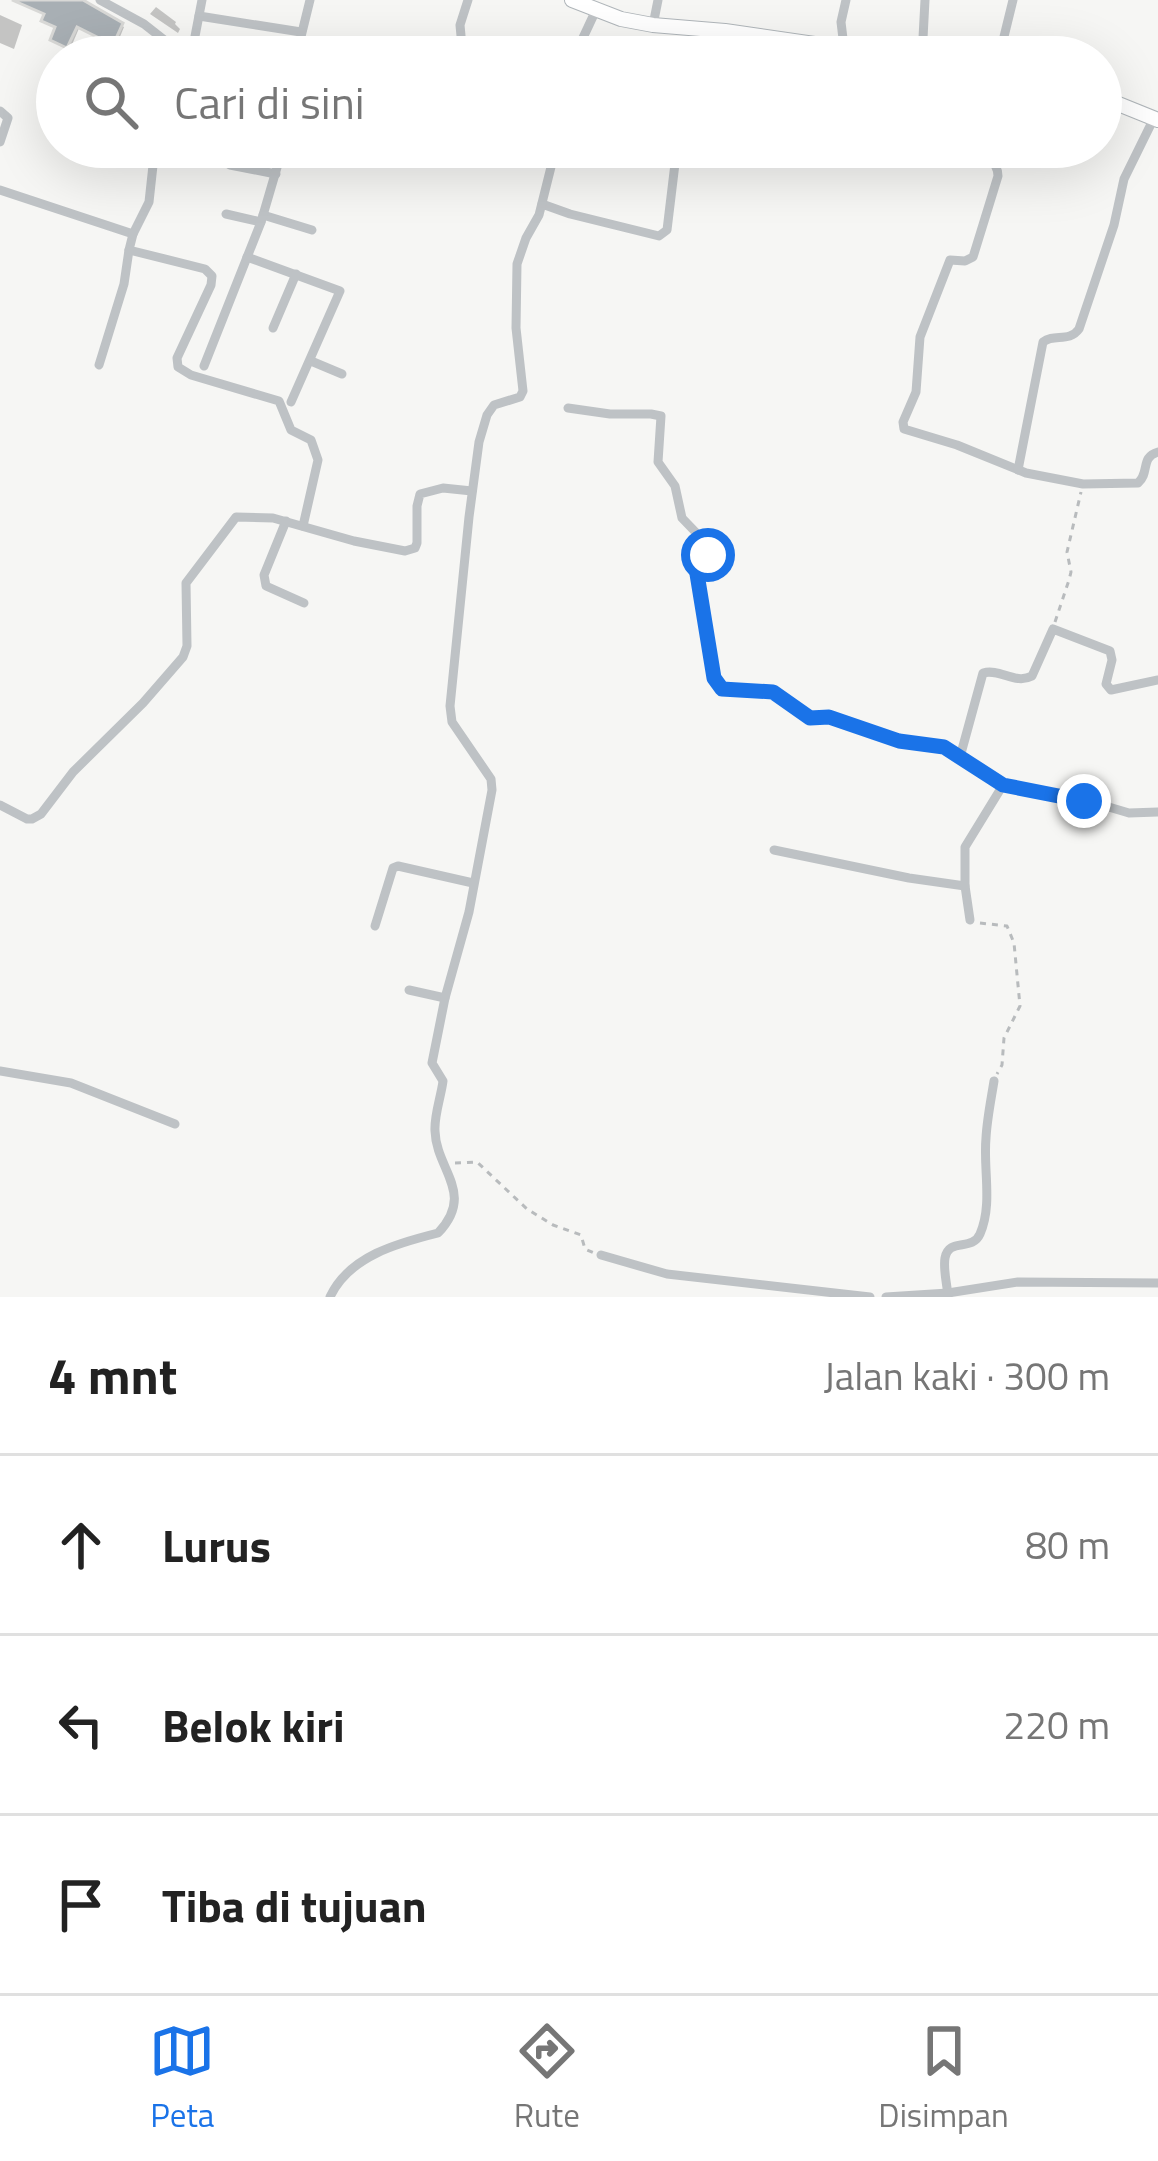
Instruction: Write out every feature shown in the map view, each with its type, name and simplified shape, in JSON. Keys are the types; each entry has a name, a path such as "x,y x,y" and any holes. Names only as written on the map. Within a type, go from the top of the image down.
{"main road":[{"path":"572,0 653,26 741,36"},
{"path":"1122,106 1156,119"}],"street":[{"path":"100,0 160,36"},
{"path":"194,36 202,0"},
{"path":"301,36 310,0"},
{"path":"461,36 468,0"},
{"path":"653,26 658,0"},
{"path":"843,36 846,0"},
{"path":"923,36 925,0"},
{"path":"1004,36 1013,0"},
{"path":"584,36 596,10"},
{"path":"199,16 302,32"},
{"path":"721,36 725,31"},
{"path":"0,111 8,118 0,142"},
{"path":"1018,470 1042,342 1071,337 1079,329 1114,225 1124,179 1156,119"},
{"path":"99,364 124,284 133,234 149,202 153,168"},
{"path":"245,168 276,174"},
{"path":"204,366 278,168"},
{"path":"330,1297 350,1268 401,1242 439,1233 447,1225 454,1199 451,1175 438,1150 434,1128 443,1081 432,1064 491,806 491,779 450,715 479,442 494,405 520,397 524,391 516,328 517,264 542,204 551,168"},
{"path":"542,204 659,236 667,230 674,168"},
{"path":"996,168 973,257 950,260 920,337 916,392 904,429 1018,470 1083,484 1138,483 1146,461 1158,452"},
{"path":"0,192 133,234"},
{"path":"226,214 312,230"},
{"path":"129,250 205,269 212,276 177,358 178,367 279,401 291,430 311,440 317,467 303,526"},
{"path":"247,257 340,291 291,402"},
{"path":"273,328 296,274"},
{"path":"310,361 342,374"},
{"path":"568,408 662,416 656,459 675,486 682,518 708,547 707,559 697,574 714,678 722,689 773,692 810,718 829,717 899,741 944,747 1003,785 1116,811 1158,812"},
{"path":"0,805 27,819 41,814 74,772 183,657 186,583 236,517 286,521 354,541 411,550 417,543 421,494 443,488 472,490"},
{"path":"286,521 264,575 266,586 304,603"},
{"path":"960,757 983,673 1028,679 1053,629 1110,651 1106,684 1111,690 1158,680"},
{"path":"970,920 965,847 1003,785"},
{"path":"774,850 965,886"},
{"path":"375,926 392,868 473,883"},
{"path":"409,990 445,998"},
{"path":"0,1071 71,1083 175,1124"},
{"path":"948,1295 944,1259 949,1249 970,1246 982,1230 994,1081"},
{"path":"601,1256 667,1274 870,1297"},
{"path":"886,1297 948,1295 1018,1282 1158,1283"}],"path":[{"path":"1053,629 1070,580 1067,552 1083,484"},
{"path":"970,920 1007,926 1014,943 1020,1006 1004,1038 1002,1065 994,1081"},
{"path":"446,1164 478,1162 527,1208 581,1235 587,1251 601,1256"}],"building":[{"path":"12,0 83,0 123,23 117,36 95,36 77,27 73,36 52,36 55,27 41,21 44,14"}],"route":[{"path":"708,555 697,574 714,678 722,689 773,692 810,718 829,717 899,741 944,747 1003,785 1084,801"}]}
